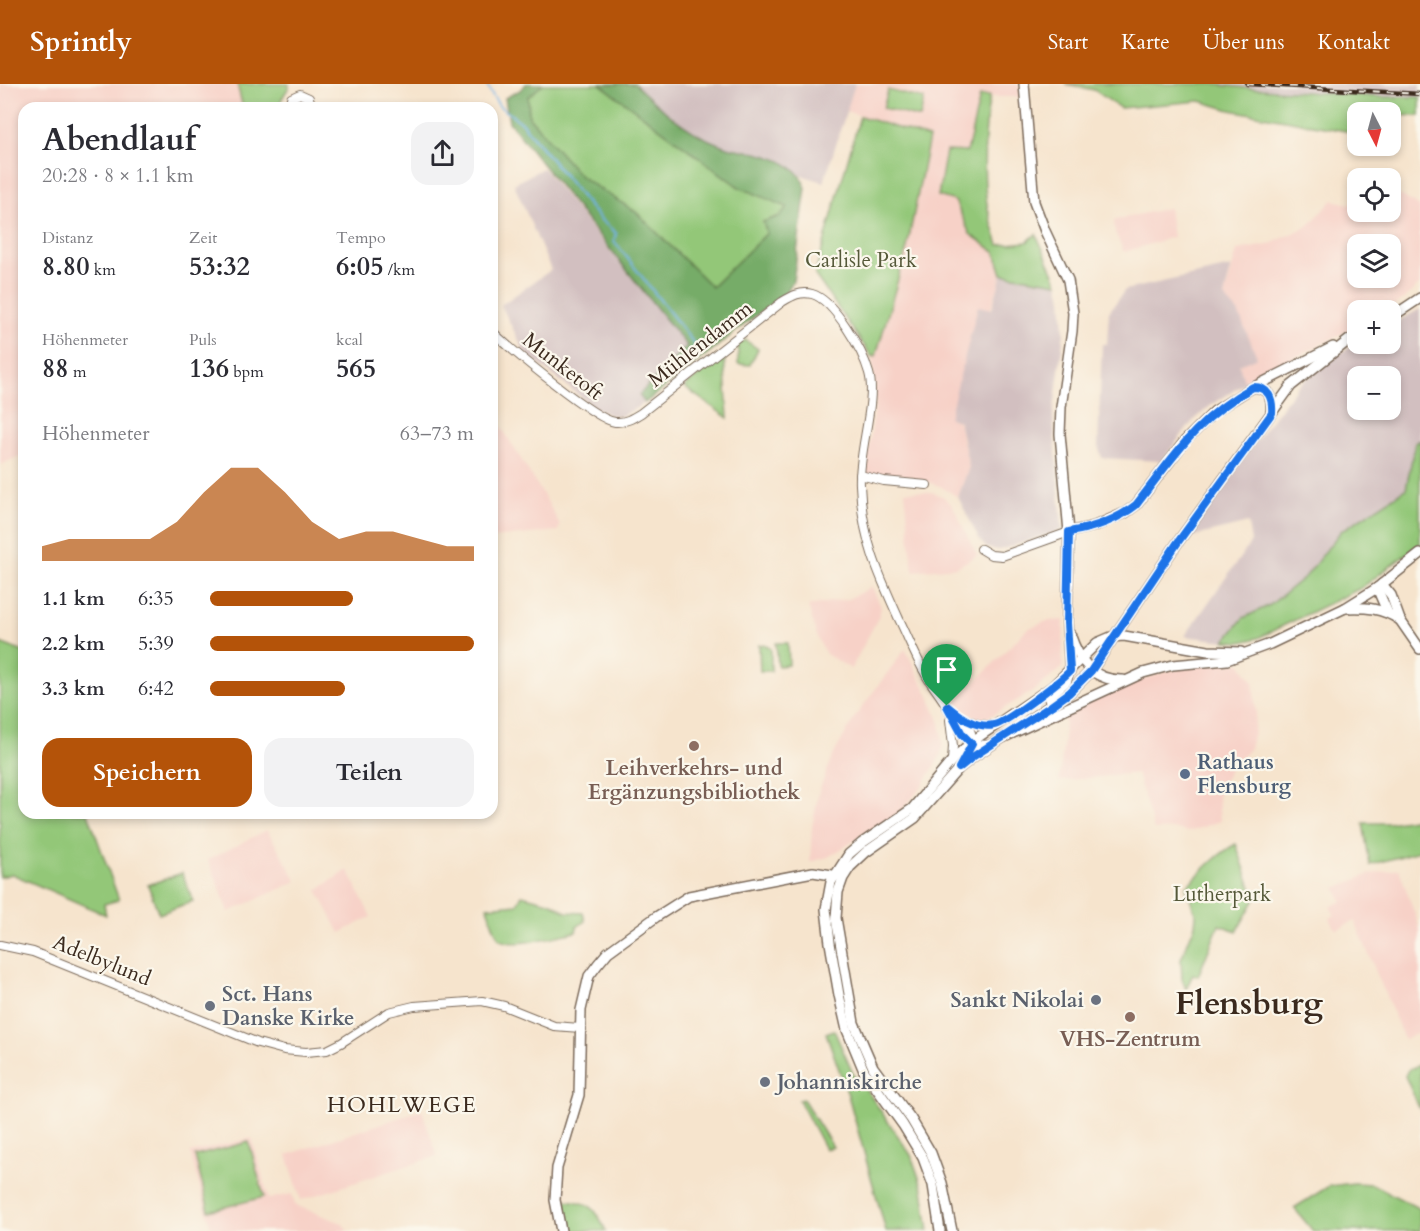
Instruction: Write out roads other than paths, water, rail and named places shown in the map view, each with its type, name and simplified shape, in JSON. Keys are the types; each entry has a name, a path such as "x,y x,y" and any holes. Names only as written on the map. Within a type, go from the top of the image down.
{"main road":[{"path":"1024,84 1035,202 1045,231 1066,273 1072,304 1072,331 1061,407 1060,434 1069,537 1067,619 1070,671"},
{"path":"1401,311 1420,298"},
{"path":"1069,537 1125,513 1136,505 1199,425 1215,411 1253,387 1347,341"},
{"path":"1053,710 1091,671 1178,542 1291,386 1347,343"},
{"path":"1253,387 1268,392 1272,413"},
{"path":"956,765 1053,710 1128,679 1166,666 1227,660 1270,644 1345,608 1379,586 1420,554"},
{"path":"1379,586 1387,611"},
{"path":"1379,586 1391,595 1400,620 1420,649"},
{"path":"1345,608 1360,607 1387,611 1400,620"},
{"path":"1067,619 1076,649 1091,671 1104,678 1128,679"},
{"path":"940,1231 935,1197 923,1158 903,1125 864,1071 847,1030 838,995 826,909 836,878 866,852 915,818 972,743 1048,690 1097,643 1116,636 1208,651 1246,652"},
{"path":"561,1231 555,1200 557,1168 579,1095 580,1028 584,992 589,976 598,964 608,952 675,903 689,896 801,873 816,872 836,878"},
{"path":"836,878 836,918 854,1023 873,1067 911,1119 932,1153 942,1183 952,1231"}],"street":[{"path":"298,84 300,94"},
{"path":"300,94 309,98 311,102"},
{"path":"290,102 291,99 300,94"},
{"name":"Mühlendamm","path":"616,423 641,413 782,302 794,295 806,293 820,297 830,304 864,358 870,374 870,398 860,475"},
{"name":"Munketoft","path":"498,337 511,350 598,416 616,423"},
{"path":"927,484 884,481 860,475 863,519 875,567 924,672 947,706 962,734 972,743 992,745"},
{"path":"981,549 991,555 1002,556 1069,537"},
{"path":"1053,710 1048,698 1067,682 1070,671"},
{"path":"947,706 970,728 972,743"},
{"path":"947,706 956,765"},
{"path":"961,717 978,724 995,726"},
{"name":"Adelbylund","path":"0,945 22,948 44,956 258,1043 284,1050 306,1052 327,1050 388,1012 414,1006 467,1002 492,1002 554,1026 580,1028"}],"waterway":[{"path":"486,84 497,102"},
{"path":"498,104 521,122 588,205 616,233 614,241 696,346 659,383"}],"railway":[{"path":"1247,84 1420,94"}],"place":[{"name":"Leihverkehrs- und Ergänzungsbibliothek","path":"694,746"},
{"name":"Rathaus Flensburg","path":"1185,774"},
{"name":"Sankt Nikolai","path":"1096,1000"},
{"name":"Sct. Hans Danske Kirke","path":"210,1006"},
{"name":"VHS-Zentrum","path":"1130,1017"},
{"name":"Johanniskirche","path":"765,1082"}],"district":[{"name":"Flensburg","path":"1249,1002"},
{"name":"HOHLWEGE","path":"402,1104"}],"park label":[{"name":"Carlisle Park","path":"861,260"},
{"name":"Lutherpark","path":"1222,894"}]}
